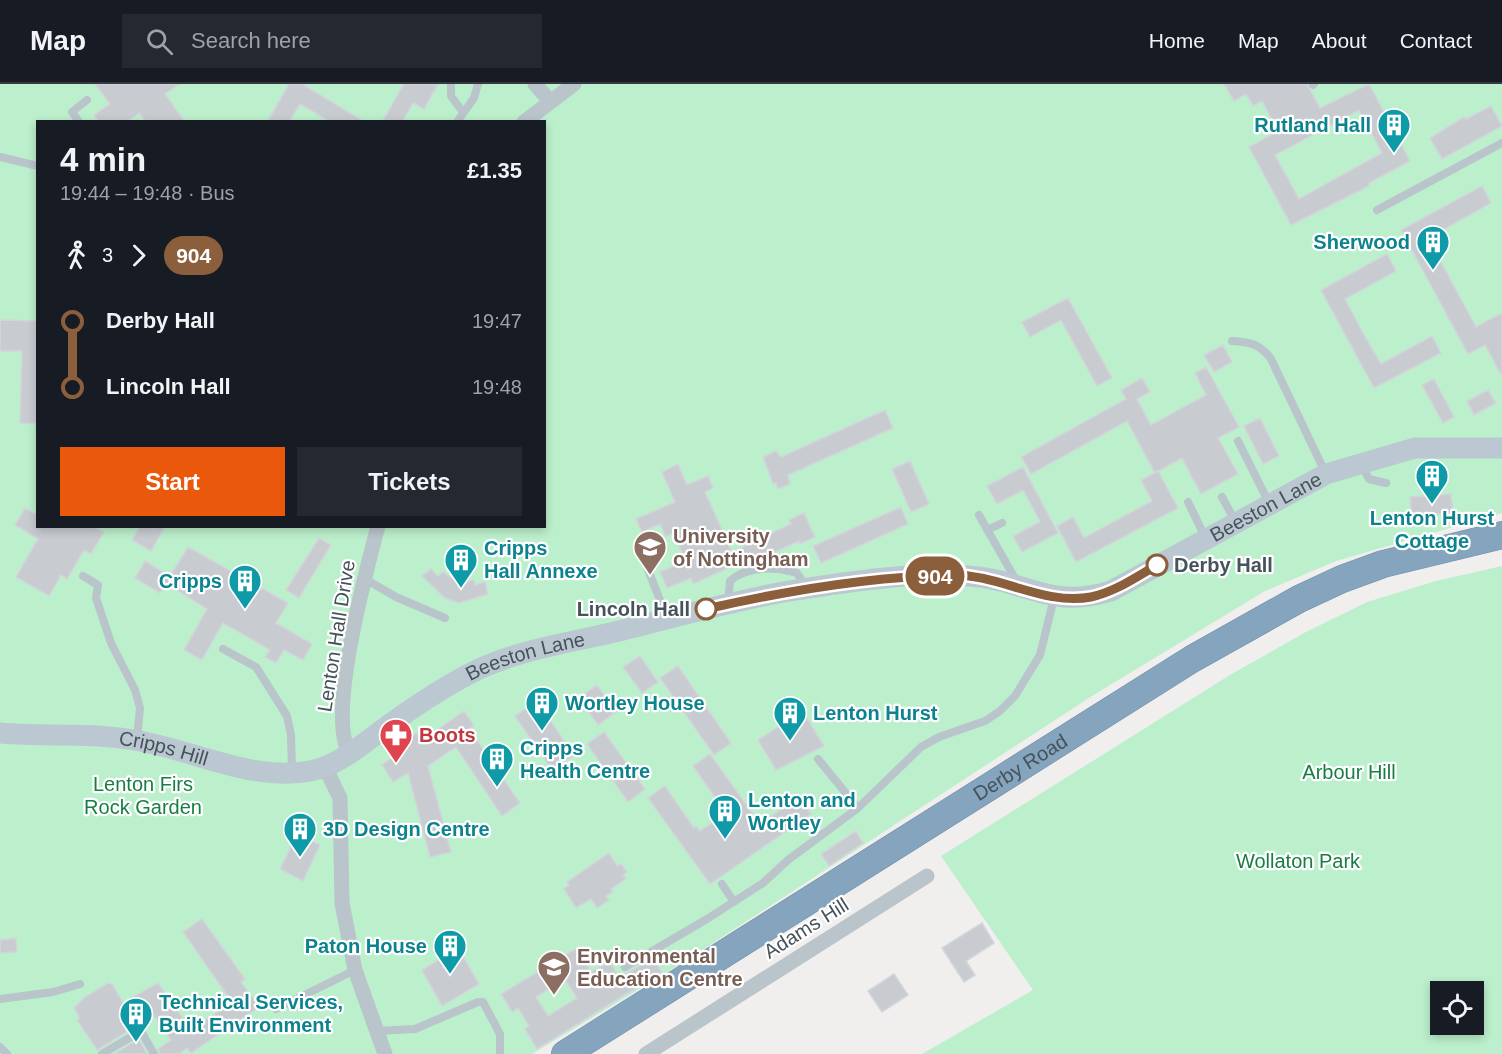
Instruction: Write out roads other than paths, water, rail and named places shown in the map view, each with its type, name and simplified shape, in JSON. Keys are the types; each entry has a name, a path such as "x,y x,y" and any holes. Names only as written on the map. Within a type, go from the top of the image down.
{"highway":[{"name":"Derby Road","path":"565,1054 1182,665 1299,599 1383,564 1502,535"}],"street":[{"path":"535,84 550,101"},
{"path":"526,120 574,84"},
{"name":"Beeston Lane","path":"325,766 417,705 496,662 728,604 862,581 950,575 978,577 1054,598 1073,599 1111,591 1326,474 1415,448 1502,448"},
{"name":"Lenton Hall Drive","path":"349,752 343,741 342,705 365,579 378,528"},
{"name":"Cripps Hill","path":"0,733 81,733 136,740 255,770 292,773 325,766"},
{"path":"325,766 340,798 342,903 355,969 374,1031 385,1054"},
{"name":"Adams Hill","path":"646,1054 927,876"}],"lane":[{"path":"451,84 451,96 462,111"},
{"path":"458,120 462,111 474,98 478,84"},
{"path":"78,120 72,112 87,100"},
{"path":"1377,210 1502,143"},
{"path":"0,157 36,166"},
{"path":"1232,341 1255,344 1264,349 1271,359 1326,474"},
{"path":"1238,441 1270,504"},
{"path":"1360,463 1369,479 1386,483"},
{"path":"1222,497 1236,523"},
{"path":"1188,502 1206,538"},
{"path":"979,515 1020,587"},
{"path":"987,530 1002,523"},
{"path":"638,544 667,619"},
{"path":"83,576 98,585 96,598 111,643 135,690 140,708 136,740"},
{"path":"365,579 396,597 445,618"},
{"path":"625,967 734,902 858,808 921,747 985,721 1015,696 1040,655 1054,598"},
{"path":"224,649 256,667 287,716 291,735 292,773"},
{"path":"818,759 858,808"},
{"path":"722,884 734,902"},
{"path":"276,1009 355,969"},
{"path":"0,999 53,992 80,984"},
{"path":"374,1031 415,1029 483,1002 496,1021 500,1034 500,1054"},
{"path":"102,1054 141,1031 154,1054"},
{"path":"0,1047 7,1054"}],"place":[{"name":"Rutland Hall","path":"1394,154"},
{"name":"Sherwood","path":"1433,271"},
{"name":"Lenton Hurst Cottage","path":"1432,505"},
{"name":"Derby Hall","path":"1157,565"},
{"name":"University of Nottingham","path":"650,576"},
{"name":"Cripps Hall Annexe","path":"461,589"},
{"name":"Lincoln Hall","path":"706,609"},
{"name":"Cripps","path":"245,610"},
{"name":"Wortley House","path":"542,732"},
{"name":"Lenton Hurst","path":"790,742"},
{"name":"Boots","path":"396,764"},
{"name":"Cripps Health Centre","path":"497,788"},
{"name":"Lenton and Wortley","path":"725,840"},
{"name":"3D Design Centre","path":"300,858"},
{"name":"Paton House","path":"450,975"},
{"name":"Environmental Education Centre","path":"554,996"},
{"name":"Technical Services, Built Environment","path":"136,1043"}],"park label":[{"name":"Arbour Hill","path":"1349,772"},
{"name":"Lenton Firs Rock Garden","path":"143,796"},
{"name":"Wollaton Park","path":"1298,861"}]}
